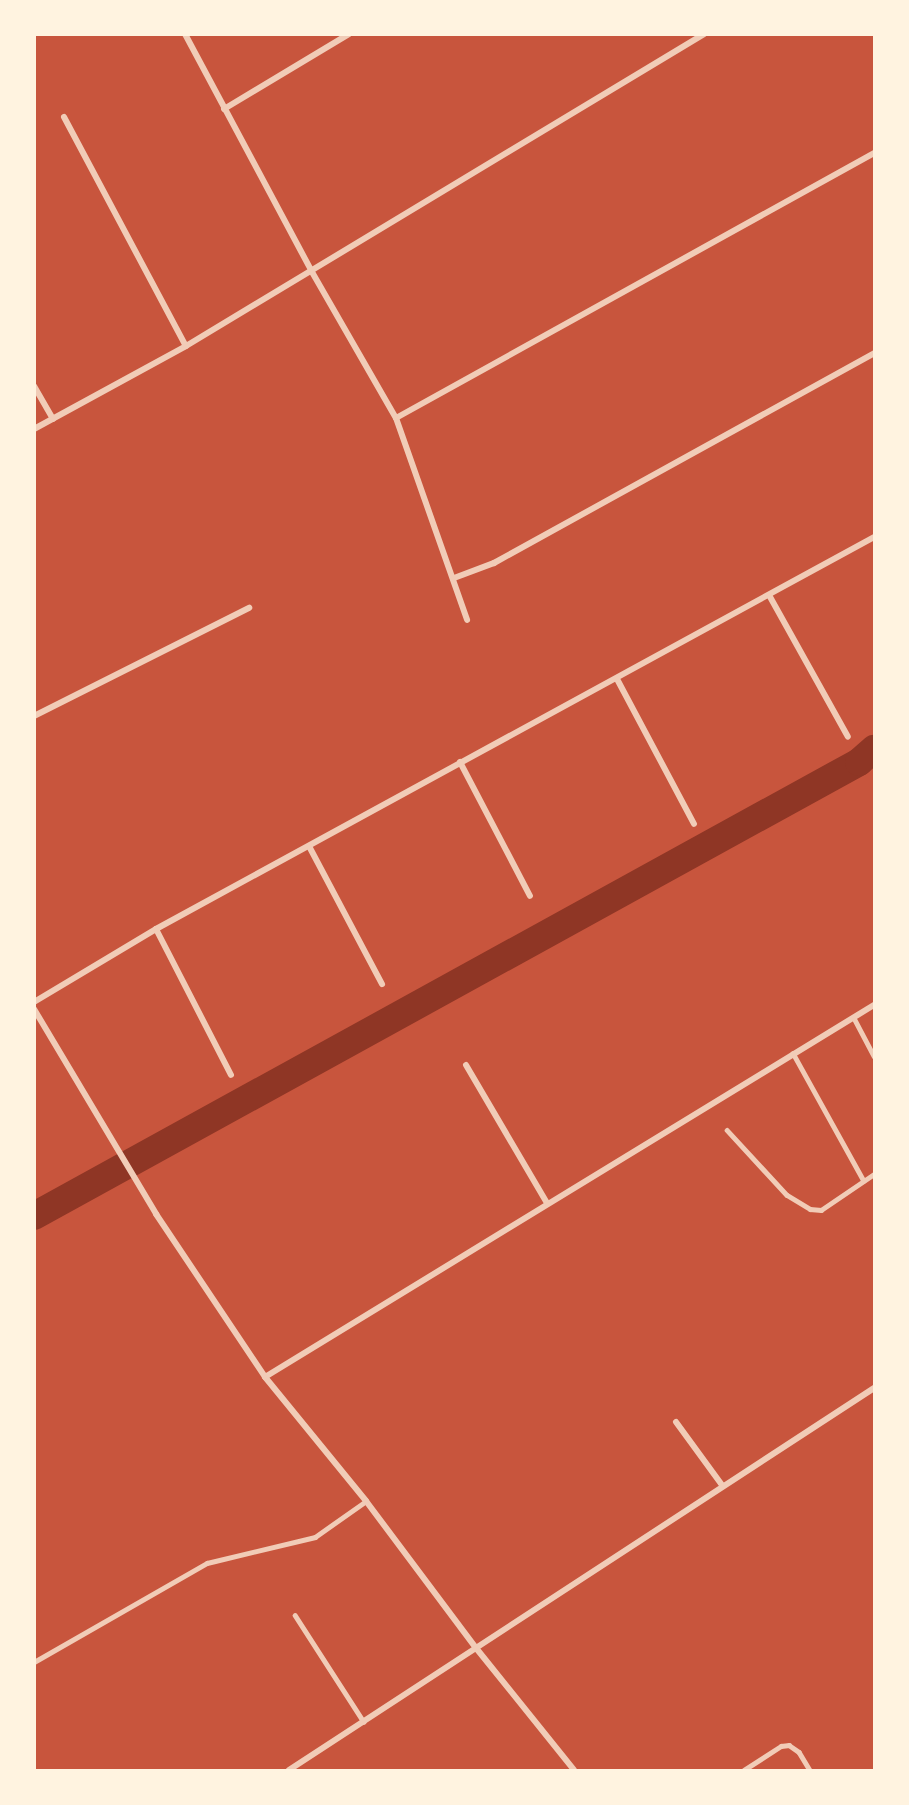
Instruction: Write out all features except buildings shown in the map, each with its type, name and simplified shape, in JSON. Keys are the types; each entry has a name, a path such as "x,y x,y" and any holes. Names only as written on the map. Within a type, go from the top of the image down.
{"street":[{"path":"185,34 312,272 396,418 467,620"},
{"path":"224,109 349,34"},
{"path":"34,429 186,346 312,272 704,34"},
{"path":"64,117 186,346"},
{"path":"396,418 874,153"},
{"path":"454,579 494,563 874,353"},
{"path":"34,387 53,419"},
{"path":"34,1002 156,929 310,848 460,762 617,679 874,537"},
{"path":"769,595 848,737"},
{"path":"34,716 249,608"},
{"path":"617,679 694,824"},
{"path":"460,762 530,896"},
{"path":"310,848 382,984"},
{"path":"156,929 231,1075"},
{"path":"264,1377 874,1005"},
{"path":"34,1009 131,1172 264,1377 366,1501 476,1648 574,1770"},
{"path":"466,1065 547,1203"},
{"path":"289,1770 722,1485 874,1388"},
{"path":"675,1422 722,1485"}],"lane":[{"path":"854,1017 874,1056"},
{"path":"793,1053 864,1181"},
{"path":"727,1130 787,1195 810,1209 821,1210 874,1174"},
{"path":"34,1662 207,1563 315,1537 366,1501"},
{"path":"295,1615 364,1722"},
{"path":"744,1770 781,1746 789,1745 799,1752 810,1770"}],"waterway":[{"path":"34,1216 859,762 874,749"}]}
